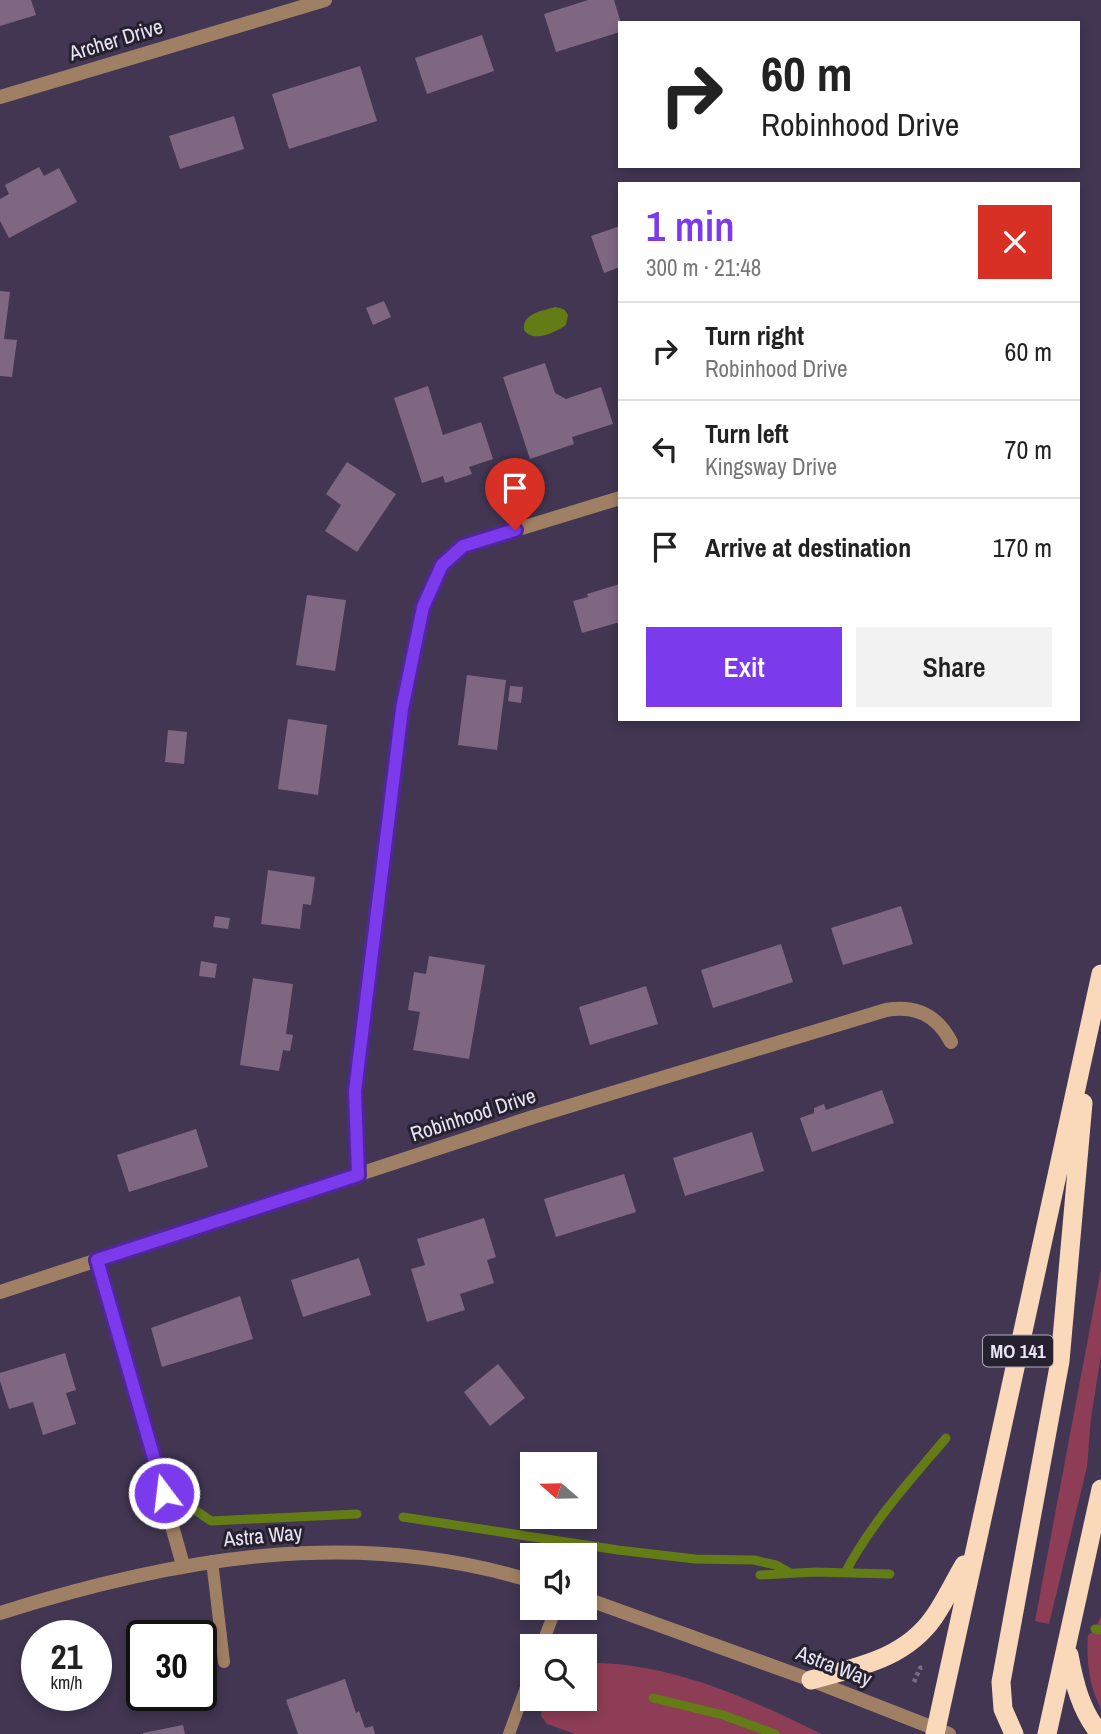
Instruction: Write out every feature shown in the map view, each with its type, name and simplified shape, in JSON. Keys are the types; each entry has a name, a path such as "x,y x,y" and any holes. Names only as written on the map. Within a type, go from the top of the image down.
{"highway":[{"name":"MO 141","path":"940,1733 974,1549 1101,974"},
{"path":"1014,1734 1003,1709 1001,1682 1060,1361 1089,1026"},
{"path":"1047,1734 1101,1489"},
{"path":"811,1679 885,1658 904,1647 934,1618 974,1549"},
{"path":"1067,1643 1073,1679 1082,1704 1100,1734"}],"street":[{"name":"Archer Drive","path":"0,97 325,0"},
{"path":"358,1175 355,1091 402,709 423,607 442,565 463,546 618,499"},
{"name":"Robinhood Drive","path":"0,1292 533,1117 886,1010 901,1007 916,1009 944,1028 951,1042"},
{"path":"97,1260 183,1565"},
{"name":"Astra Way","path":"0,1613 108,1581 183,1565 289,1553 381,1553 445,1559 520,1578"},
{"name":"Astra Way","path":"597,1603 811,1679 940,1733"}],"lane":[{"path":"212,1561 224,1662"},
{"path":"509,1734 520,1704"}],"path":[{"path":"914,1682 920,1668 925,1667"}],"shaded area":[{"path":"555,307 567,313 566,325 550,334 538,336 528,334 524,330 524,324 530,316"},
{"path":"1101,1269 1101,1355 1091,1418 1087,1467 1049,1624 1035,1621"},
{"path":"1101,1616 1101,1709 1091,1682 1087,1645 1088,1635 1094,1631"},
{"path":"597,1663 627,1665 685,1677 741,1697 822,1734 575,1734 547,1724 541,1716 542,1711 597,1711"}],"building":[{"path":"0,0 31,0 36,15 0,26"},
{"path":"588,0 614,0 620,21 618,21 618,33 556,52 544,14"},
{"path":"482,35 494,71 427,94 415,58"},
{"path":"360,66 377,121 289,149 272,94"},
{"path":"234,116 244,149 180,169 169,136"},
{"path":"39,167 44,176 59,168 77,202 9,238 0,221 0,199 9,194 5,185"},
{"path":"618,227 618,268 604,273 591,236"},
{"path":"0,291 10,292 4,339 17,340 12,377 0,376"},
{"path":"384,301 391,317 373,325 366,308"},
{"path":"545,363 555,393 566,399 601,387 613,424 572,437 574,444 530,459 503,377"},
{"path":"428,386 443,435 481,422 493,459 469,467 472,474 445,483 443,476 422,483 394,398"},
{"path":"347,462 396,494 357,552 325,531 341,505 326,494"},
{"path":"618,585 618,623 582,633 573,601 588,597 587,594"},
{"path":"307,595 346,600 335,671 296,665"},
{"path":"467,675 506,680 497,750 458,745"},
{"path":"510,686 523,687 521,703 508,701"},
{"path":"288,719 327,725 318,795 278,789"},
{"path":"168,730 187,732 184,764 165,762"},
{"path":"268,870 315,877 311,905 303,904 300,929 261,924"},
{"path":"901,906 913,944 843,965 831,928"},
{"path":"215,916 230,918 228,929 213,927"},
{"path":"781,944 793,982 713,1008 701,970"},
{"path":"429,956 485,965 469,1059 413,1050 420,1012 408,1010 414,972 426,974"},
{"path":"201,961 217,964 215,978 199,976"},
{"path":"253,978 293,984 286,1034 293,1035 290,1051 283,1050 279,1071 240,1065"},
{"path":"646,986 658,1024 590,1045 579,1007"},
{"path":"882,1090 894,1123 812,1152 800,1118 814,1113 814,1108 824,1104 826,1110"},
{"path":"196,1129 208,1167 129,1192 117,1155"},
{"path":"752,1132 764,1171 685,1196 673,1158"},
{"path":"624,1174 636,1212 556,1237 544,1199"},
{"path":"484,1218 496,1257 487,1260 494,1283 460,1294 465,1310 427,1322 411,1269 425,1265 417,1239"},
{"path":"359,1258 371,1295 303,1317 291,1280"},
{"path":"240,1296 253,1339 162,1367 151,1328"},
{"path":"65,1353 76,1390 66,1393 76,1424 43,1435 33,1402 9,1409 0,1373"},
{"path":"498,1364 525,1398 490,1426 464,1392"},
{"path":"345,1679 356,1713 359,1711 365,1728 373,1726 375,1734 298,1734 286,1700"},
{"path":"183,1725 185,1734 143,1734 143,1733"}],"waterway":[{"path":"845,1573 879,1520 946,1438"},
{"path":"188,1505 211,1521 357,1514"},
{"path":"403,1517 618,1550 695,1559 754,1560 776,1565 790,1573"},
{"path":"760,1575 815,1572 890,1574"},
{"path":"1095,1629 1101,1630"},
{"path":"653,1698 723,1715 775,1734"}],"route":[{"path":"164,1493 97,1260 358,1175 355,1091 402,709 423,607 442,565 463,546 515,530"}]}
